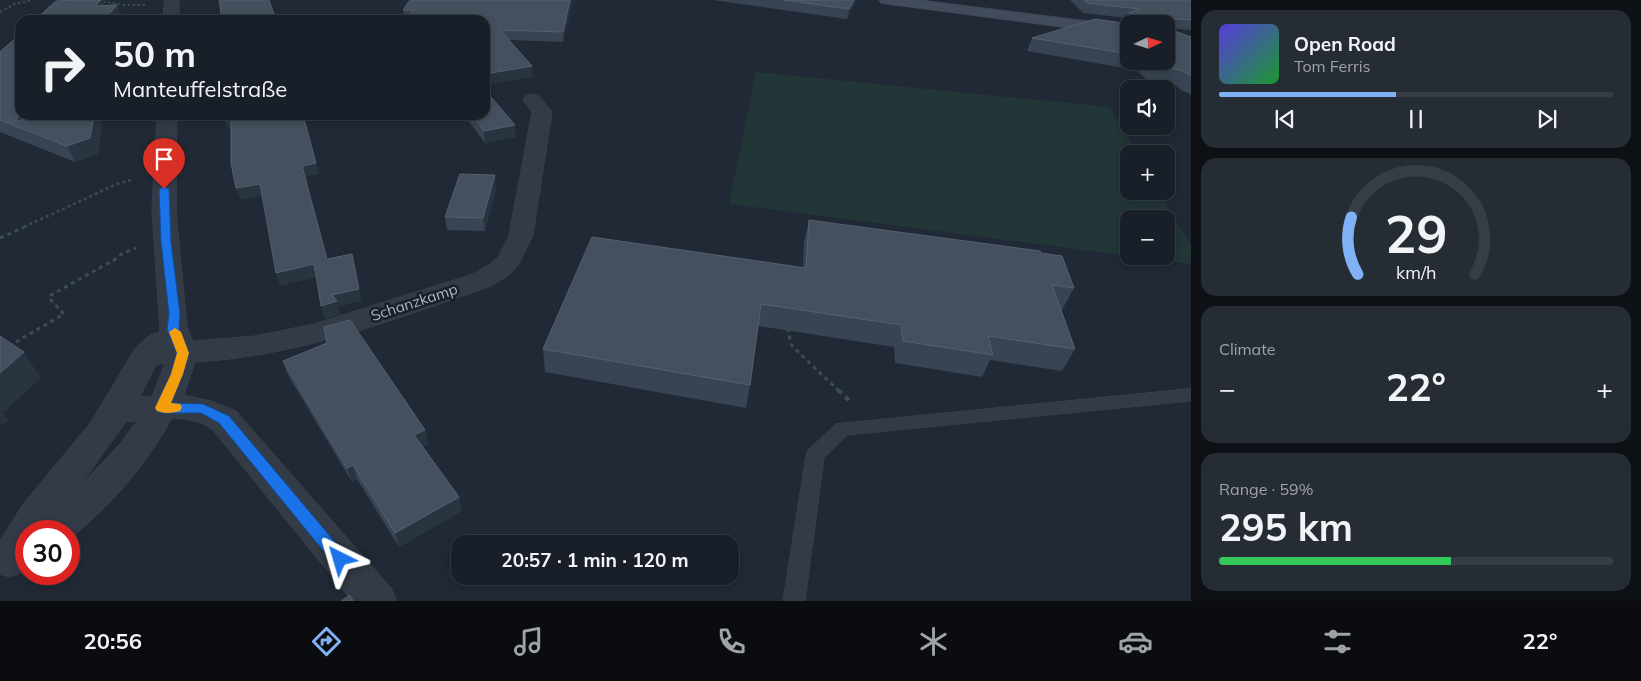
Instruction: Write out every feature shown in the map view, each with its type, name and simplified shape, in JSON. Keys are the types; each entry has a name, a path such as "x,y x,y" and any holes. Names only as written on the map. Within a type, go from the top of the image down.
{"main road":[{"path":"886,0 1120,30"}],"street":[{"path":"171,15 172,0"},
{"name":"Schanzkamp","path":"178,341 251,346 324,331 482,280 499,270 510,259 521,235 542,112 532,100"},
{"path":"66,520 107,482 132,454 162,408 177,374 178,341 166,242 164,208 167,120"},
{"path":"12,559 37,514 75,467 116,411 147,354 178,341"},
{"path":"116,411 203,408 224,420 377,601"}],"lane":[{"path":"794,601 815,456 842,429 1191,395"}],"path":[{"path":"0,12 15,4 32,0"},
{"path":"93,0 124,5 150,5"},
{"path":"0,238 117,184 134,179"},
{"path":"2,350 64,314 52,303 51,295 114,260 123,253 142,246"},
{"path":"786,326 792,346 876,426"}],"shaded area":[{"path":"756,72 1110,107 1120,124 1120,135 1126,135 1132,145 1120,145 1120,200 1164,200 1170,210 1120,210 1120,255 729,204"},
{"path":"1175,218 1191,245 1191,264 1175,262"}],"building":[{"path":"101,0 95,6 117,5 108,15 41,15 56,1"},
{"path":"219,0 269,0 274,15 221,15"},
{"path":"410,0 570,0 563,32 500,30 532,66 490,73 490,15 410,15 413,10 403,10"},
{"path":"784,0 854,0 849,9"},
{"path":"1084,0 1191,0 1191,20 1175,19 1175,15 1133,15 1129,13 1140,9 1087,3"},
{"path":"1095,19 1120,23 1120,53 1032,38"},
{"path":"1175,31 1191,37 1191,76 1175,69"},
{"path":"15,38 15,121 93,120 90,138 67,146 0,120 0,52"},
{"path":"490,97 515,125 484,131 476,120 490,120"},
{"path":"231,120 304,120 316,163 302,166 327,259 352,254 359,289 332,295 337,301 321,306 314,264 276,273 260,184 236,188 231,163"},
{"path":"460,174 495,175 483,218 445,217"},
{"path":"809,220 1040,251 1041,253 1062,256 1074,288 1052,285 1075,349 988,336 993,355 903,341 901,325 761,304 750,385 543,349 592,237 806,268"},
{"path":"350,320 425,430 414,435 459,497 395,533 353,465 347,468 283,361 327,343 324,327"},
{"path":"0,336 24,352 0,373"},
{"path":"350,595 353,601 341,601"}],"slow traffic":[{"path":"175,332 183,353 177,374 162,408 175,407"}],"route":[{"path":"164,189 166,242 174,314 173,329 183,353 177,374 162,408 203,408 215,413 224,420 340,559"}]}
